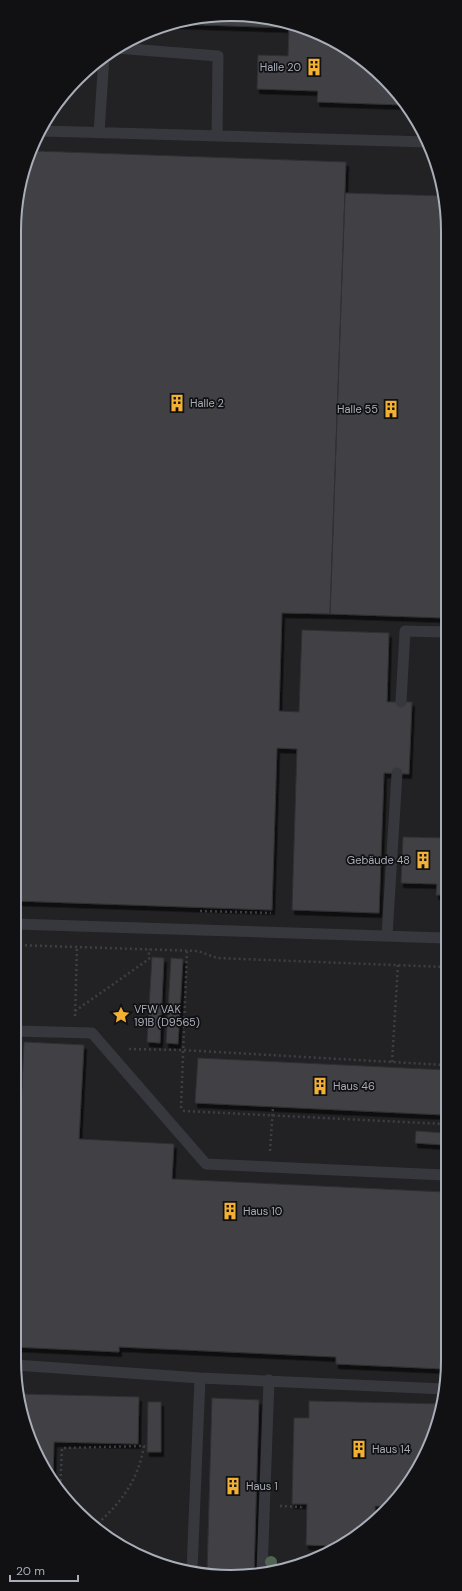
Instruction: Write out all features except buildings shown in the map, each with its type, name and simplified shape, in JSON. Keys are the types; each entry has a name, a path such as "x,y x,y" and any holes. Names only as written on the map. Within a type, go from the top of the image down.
{"lane":[{"path":"126,49 218,56 217,136"},
{"path":"99,133 104,64"},
{"path":"46,131 421,142"},
{"path":"401,702 405,631 441,632"},
{"path":"387,936 397,773"},
{"path":"21,924 441,938"},
{"path":"21,1031 92,1033 206,1164 441,1175"},
{"path":"21,1365 200,1378 269,1380 439,1390"},
{"path":"192,1566 200,1378"},
{"path":"262,1567 269,1380"}],"path":[{"path":"74,1032 78,926"},
{"path":"21,945 198,951 217,958 441,967"},
{"path":"75,1011 149,959 149,950"},
{"path":"180,1134 182,1050 187,951"},
{"path":"392,1062 398,965"},
{"path":"106,1049 182,1050 441,1065"},
{"path":"270,1167 273,1107"},
{"path":"181,1111 441,1124"},
{"path":"60,1483 62,1448 144,1446 141,1463 134,1478 113,1510 98,1523"},
{"path":"264,1506 301,1507 302,1504"}],"shaded area":[{"path":"217,21 245,21 272,25 300,32 359,64 398,103 413,126 430,163 437,190 441,217 441,1374 437,1401 430,1428 413,1465 398,1488 359,1527 336,1542 299,1559 272,1566 245,1570 217,1570 190,1566 163,1559 126,1542 103,1527 73,1498 56,1477 37,1440 28,1414 21,1374 21,217 25,190 32,163 49,126 64,103 73,93 93,73 114,56 163,32 190,25"}],"place":[{"name":"Halle 20","path":"314,67"},
{"name":"Halle 2","path":"177,403"},
{"name":"Halle 55","path":"391,409"},
{"name":"Gebäude 48","path":"423,860"},
{"name":"VFW VAK 191B (D9565)","path":"121,1015"},
{"name":"Haus 46","path":"320,1086"},
{"name":"Haus 10","path":"230,1211"},
{"name":"Haus 14","path":"359,1449"},
{"name":"Haus 1","path":"233,1486"}]}
